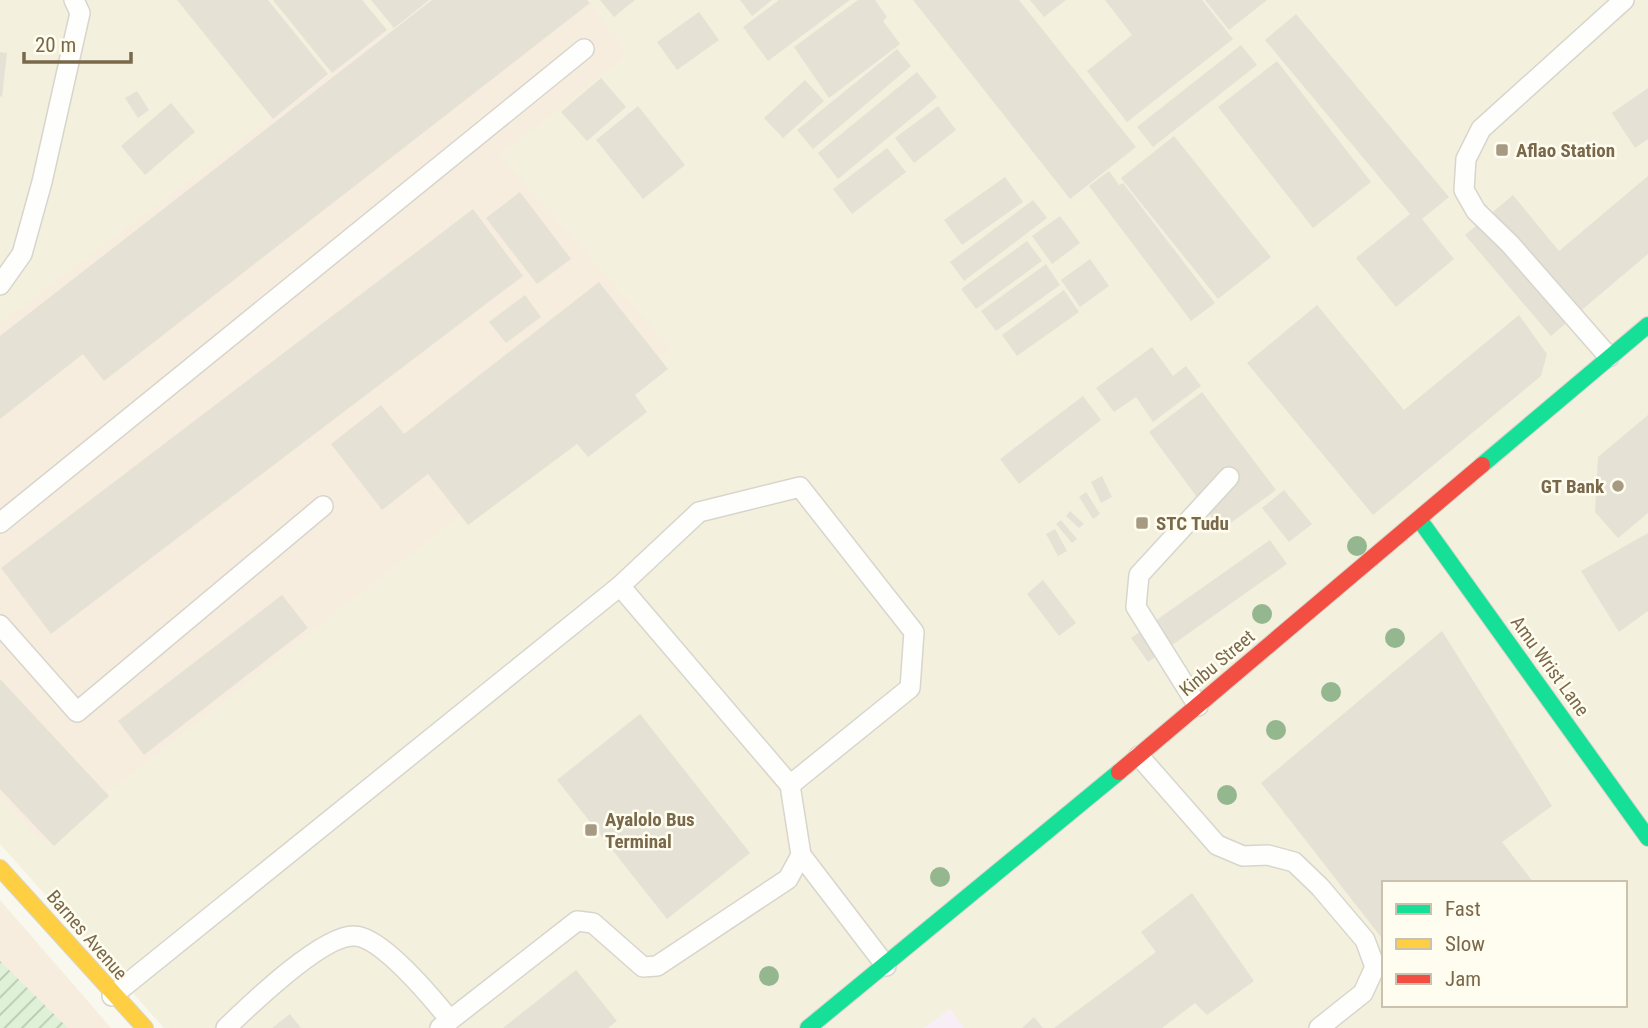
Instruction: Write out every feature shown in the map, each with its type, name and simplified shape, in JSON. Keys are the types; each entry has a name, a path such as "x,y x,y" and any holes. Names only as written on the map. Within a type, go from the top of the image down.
{"street":[{"name":"Kinbu Street","path":"808,1028 1139,756 1648,325"},
{"name":"Amu Wrist Lane","path":"1419,519 1648,838"},
{"name":"Barnes Avenue","path":"0,869 6,879 145,1028"}],"lane":[{"path":"0,285 22,254 42,182 80,13 74,0"},
{"path":"1609,357 1510,244 1476,211 1464,190 1466,159 1481,129 1624,0"},
{"path":"0,523 584,50"},
{"path":"1198,706 1136,607 1139,575 1229,477"},
{"path":"113,996 620,586 699,512 800,487 914,632 910,688 790,785"},
{"path":"0,625 77,712 323,506"},
{"path":"620,586 790,785 802,855 886,966"},
{"path":"1139,756 1217,845 1243,856 1268,855 1294,862 1320,887 1365,940 1375,967 1363,993 1319,1028"},
{"path":"226,1028 265,991 332,941 355,936 371,941 399,964 445,1024 577,921 593,923 643,967 657,966 788,879 802,855"}],"shaded area":[{"path":"0,0 1648,0 1648,1028 164,1028 0,844"},
{"path":"429,0 589,0 628,55 500,155 672,349 44,843 0,796 0,322"},
{"path":"0,900 111,1028 0,1028"},
{"path":"950,1009 964,1028 923,1028"}],"green space":[{"path":"0,961 68,1028 0,1028"}],"building":[{"path":"177,0 268,0 328,74 273,119"},
{"path":"273,0 362,0 387,30 332,73"},
{"path":"371,0 429,0 394,28"},
{"path":"432,0 587,0 590,3 104,381 83,354 0,419 0,336"},
{"path":"600,0 635,0 614,17"},
{"path":"740,0 772,0 752,16"},
{"path":"779,0 850,0 768,61 743,27"},
{"path":"858,0 875,0 887,17 883,21 900,44 829,98 794,47"},
{"path":"913,0 1019,0 1136,147 1070,199"},
{"path":"1030,0 1066,0 1044,17"},
{"path":"1105,0 1202,0 1233,39 1127,122 1087,71 1132,35"},
{"path":"1205,0 1267,0 1229,30"},
{"path":"699,12 719,40 677,70 657,42"},
{"path":"1296,14 1449,197 1422,219 1454,259 1396,307 1356,258 1410,214 1265,40"},
{"path":"1241,45 1257,65 1153,147 1137,127"},
{"path":"897,49 911,66 813,149 797,130"},
{"path":"0,52 7,53 2,97 0,96"},
{"path":"1277,61 1371,182 1313,228 1218,107"},
{"path":"917,72 937,97 838,179 818,153"},
{"path":"601,78 626,107 587,141 561,112"},
{"path":"805,80 824,101 783,138 764,118"},
{"path":"1648,88 1648,139 1635,148 1612,113"},
{"path":"137,91 149,110 138,118 125,98"},
{"path":"171,103 195,132 145,175 121,146"},
{"path":"638,106 685,165 643,199 596,140"},
{"path":"938,106 956,130 914,163 895,138"},
{"path":"1174,136 1271,257 1218,299 1121,178"},
{"path":"887,148 906,172 852,214 833,189"},
{"path":"1109,171 1119,185 1123,183 1215,303 1191,321 1089,186"},
{"path":"1648,176 1648,254 1551,336 1465,235 1513,195 1559,251"},
{"path":"1005,177 1023,202 962,245 944,220"},
{"path":"520,192 571,259 537,284 486,218"},
{"path":"1033,200 1047,218 964,281 950,262"},
{"path":"473,209 523,276 51,634 1,568"},
{"path":"1060,216 1080,243 1052,264 1032,236"},
{"path":"1027,241 1042,261 976,309 961,289"},
{"path":"1090,259 1109,286 1080,307 1061,280"},
{"path":"1046,264 1060,285 996,331 981,311"},
{"path":"599,282 668,369 635,395 647,412 588,457 577,444 468,525 428,474 382,510 331,444 381,405 404,434"},
{"path":"1064,290 1079,312 1017,356 1002,335"},
{"path":"525,295 541,317 506,343 489,322"},
{"path":"1317,305 1404,410 1519,315 1547,354 1541,376 1373,515 1247,363"},
{"path":"1152,347 1173,376 1186,366 1201,386 1153,422 1136,397 1114,412 1096,388"},
{"path":"1202,392 1276,490 1221,530 1149,432"},
{"path":"1083,396 1101,420 1019,484 1000,459"},
{"path":"1648,415 1648,513 1618,538 1595,512 1598,457"},
{"path":"1102,476 1112,497 1101,503 1091,482"},
{"path":"1284,490 1312,524 1289,542 1262,508"},
{"path":"1086,492 1100,514 1093,519 1079,497"},
{"path":"1070,511 1084,524 1079,528 1066,516"},
{"path":"1061,520 1077,539 1072,543 1056,524"},
{"path":"1055,529 1067,551 1058,556 1046,534"},
{"path":"1648,533 1648,611 1619,632 1581,571"},
{"path":"1270,540 1287,564 1148,662 1131,638"},
{"path":"1043,580 1076,623 1059,636 1027,594"},
{"path":"282,595 308,628 144,755 118,721"},
{"path":"1442,631 1552,806 1502,842 1532,881 1382,881 1382,938 1261,783"},
{"path":"0,679 109,796 54,846 0,789"},
{"path":"640,714 750,853 667,919 557,780"},
{"path":"1192,893 1254,981 1207,1015 1195,1003 1162,1028 1054,1028 1156,952 1141,932"},
{"path":"576,970 617,1021 608,1028 503,1028"},
{"path":"290,1014 301,1028 272,1028"},
{"path":"1034,1017 1043,1028 1022,1028"}],"traffic: fast":[{"path":"1482,465 1648,325"},
{"path":"1419,519 1648,838"},
{"path":"808,1028 1119,772"}],"traffic: slow":[{"path":"0,868 145,1028"}],"traffic: jam":[{"path":"1119,772 1482,465"}],"place":[{"name":"Aflao Station","path":"1502,150"},
{"name":"GT Bank","path":"1618,486"},
{"name":"STC Tudu","path":"1142,523"},
{"name":"Ayalolo Bus Terminal","path":"591,830"}]}
